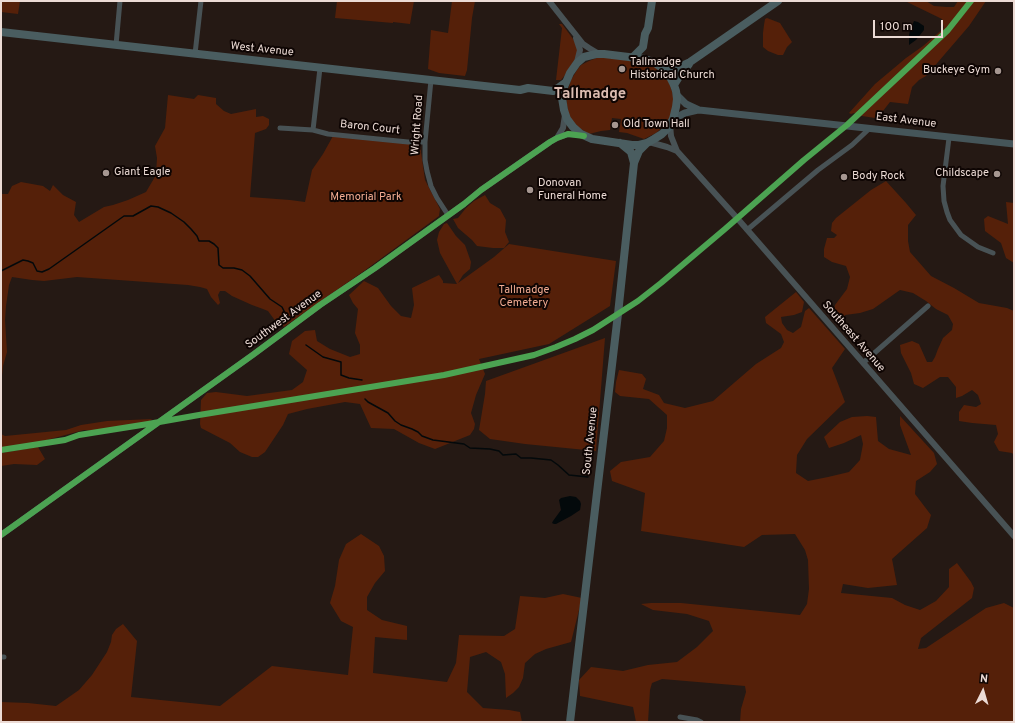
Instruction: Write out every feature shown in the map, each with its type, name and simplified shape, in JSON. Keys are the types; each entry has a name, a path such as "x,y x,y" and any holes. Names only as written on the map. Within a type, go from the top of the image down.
{"main road":[{"path":"633,57 643,47 648,28 652,1"},
{"path":"662,68 675,69 690,62 778,1"},
{"path":"648,28 648,50 655,63"},
{"name":"West Avenue","path":"1,32 520,90 527,94 552,96 560,100 563,105"},
{"path":"599,54 633,57 646,59 655,63 669,75 677,95 676,107 671,122 662,134 648,142 635,145 592,139 584,136 569,122 565,115 563,105 563,91 565,83 572,69 577,62 587,56 599,54"},
{"path":"674,85 678,77 690,62"},
{"name":"West Avenue","path":"520,90 526,88 553,91 565,83"},
{"name":"East Avenue","path":"677,95 686,104 699,110"},
{"name":"East Avenue","path":"671,122 689,111 699,110 1014,144"},
{"name":"South Avenue","path":"570,722 618,314 634,163 639,151 648,142"},
{"path":"619,143 631,152 634,163"}],"street":[{"path":"116,45 120,1"},
{"path":"195,54 201,1"},
{"path":"549,1 584,45 599,54"},
{"path":"575,35 580,50 577,62"},
{"path":"313,130 320,68"},
{"name":"Wright Road","path":"432,80 424,142 427,171 431,186 441,206 448,215"},
{"path":"557,138 564,125 565,115"},
{"name":"Southeast Avenue","path":"671,122 671,136 676,151 747,230 1014,536"},
{"name":"Baron Court","path":"280,128 313,130 328,134 408,142 424,142"},
{"path":"747,230 870,128"},
{"name":"Southwest Avenue","path":"1,535 320,305 375,268 481,190 557,138 568,134 584,136"},
{"path":"949,138 943,186 944,201 947,212 954,225 962,235 978,247 993,253"},
{"name":"Southeast Avenue","path":"648,142 676,151"},
{"path":"863,363 928,306"},
{"path":"680,717 701,722"}],"green space":[{"path":"1,1 20,1 18,14 1,12"},
{"path":"337,1 414,1 410,24 335,18"},
{"path":"452,1 475,1 465,76 439,73 428,69 431,30 448,33"},
{"path":"905,1 926,1 934,6 954,7 958,1 986,1 969,26 926,76 912,87 908,104 890,102 879,116 875,118 854,113 851,114 849,113 875,84 944,28 942,19"},
{"path":"767,18 780,23 792,42 787,47 783,55 778,55 768,51 763,47 764,25 765,19"},
{"path":"559,24 562,24 576,43 578,50 576,58 565,75 561,80 556,80 562,28"},
{"path":"599,57 643,62 654,66 667,79 673,96 673,107 670,117 663,127 656,133 644,139 619,132 621,119 612,118 610,130 589,134 578,127 569,117 566,96 571,80 581,65"},
{"name":"Memorial Park","path":"168,95 194,99 198,95 216,98 216,104 224,111 231,114 256,109 256,117 263,116 269,119 269,125 266,129 255,133 250,197 305,202 312,170 333,136 420,145 425,180 440,209 439,216 284,327 282,325 279,326 268,311 232,296 225,291 220,291 218,295 220,303 218,305 211,297 207,289 188,285 77,277 44,281 12,277 9,285 6,306 5,320 7,352 3,366 1,385 1,194 8,194 12,186 21,182 43,186 50,191 53,185 63,195 76,202 74,215 79,222 104,207 128,200 146,192 156,175 157,158 155,146 165,128"},
{"path":"886,181 916,215 908,225 910,252 931,276 979,303 1007,308 1014,311 1014,455 1012,453 999,451 994,442 998,434 996,425 959,421 959,412 964,405 976,407 981,404 978,395 972,390 956,398 956,387 948,377 940,377 923,388 914,384 911,373 901,353 900,345 912,341 919,344 927,362 932,362 943,338 952,330 953,324 948,315 936,309 913,293 900,290 873,309 845,315 842,322 836,323 832,318 835,305 847,289 850,277 846,266 832,262 824,257 824,249 827,238 834,238 837,235 831,231 832,223 836,218 871,190"},
{"path":"485,195 490,203 500,209 506,220 505,232 509,242 504,248 477,246 458,228 453,219 458,218 474,201"},
{"path":"1006,202 1014,203 1014,263 1006,258 1001,243 985,231 984,219 988,216 1008,224"},
{"name":"Tallmadge Cemetery","path":"447,223 456,236 465,245 471,262 470,269 463,275 458,283 494,257 509,244 616,261 610,306 549,344 479,359 485,374 476,395 471,413 475,424 474,429 470,435 435,449 419,443 394,429 371,428 360,404 345,402 288,414 283,425 265,452 258,457 252,457 240,452 230,443 201,428 201,400 207,393 216,392 247,396 292,390 303,382 307,370 289,354 292,341 305,331 315,330 317,341 330,349 350,357 360,354 360,345 355,333 358,309 349,295 364,281 378,288 391,306 401,316 411,318 414,305 412,288 439,275 443,283 457,284 440,253 437,240 439,232 444,224"},
{"path":"796,292 804,302 802,312 781,317 782,323 787,330 793,333 801,327 805,311 809,308 845,349 832,368 845,402 807,439 797,455 796,473 808,481 849,472 860,460 863,444 861,435 829,448 824,437 840,422 852,417 867,416 876,417 878,441 889,449 911,455 900,425 900,416 934,453 937,464 930,472 916,481 915,494 931,515 927,528 892,559 897,585 868,588 843,584 841,593 892,598 905,605 920,610 936,601 949,587 949,569 957,563 974,588 972,598 921,638 918,649 926,648 986,608 1004,603 1014,608 1014,722 740,722 741,709 746,692 745,686 662,679 652,683 650,690 648,722 636,722 633,707 580,696 579,680 591,667 623,671 648,665 677,662 697,647 713,631 709,621 687,614 653,610 641,604 681,603 800,615 807,604 809,589 808,560 805,550 795,534 762,535 744,547 641,531 645,493 612,481 610,471 621,462 650,457 664,441 667,428 667,415 649,399 620,396 615,392 619,370 642,374 646,379 643,389 659,395 664,403 685,408 713,401 756,364 781,348 784,342 781,334 766,323 765,317"},
{"path":"605,338 596,451 490,439 479,430 486,381"},
{"path":"152,419 148,423 96,431 84,430 32,444 1,449 1,434 5,436 66,430 81,425 107,421"},
{"path":"38,447 45,459 37,465 14,464 1,466 1,453"},
{"path":"361,534 379,546 384,556 385,571 375,583 367,597 367,610 382,620 407,626 407,640 375,637 373,673 447,682 456,663 459,635 504,636 515,629 520,596 545,598 563,594 582,598 571,642 546,649 535,654 525,663 523,678 519,687 506,698 505,674 501,662 486,652 470,657 467,692 483,708 520,712 522,722 1,722 1,702 56,706 79,690 92,675 107,652 112,635 116,629 123,624 137,641 131,697 220,706 272,666 348,675 353,627 341,621 330,603 335,586 339,560 346,544"}],"shaded area":[{"path":"914,21 924,26 924,30 916,40 909,45 910,30"},
{"path":"570,496 576,497 580,501 580,510 556,524 552,523 561,510 559,500"}],"waterway":[{"path":"1,271 23,260 33,263 37,271 42,272 49,269 124,216 133,216 151,206 158,207 171,213 184,222 197,236 199,241 209,241 214,244 218,248 219,265 223,268 242,270 250,276 270,299 282,307 287,321"},
{"path":"306,345 323,357 341,362 341,375 362,380"},
{"path":"365,399 388,413 401,425 433,440 464,444 470,448 490,449 499,451 503,455 516,454 521,458 551,460 569,475 588,477"}],"cycle path":[{"path":"1,450 65,440 79,435 444,375 534,355 575,339 593,330 638,301 661,283 847,125 948,30 971,1"},
{"path":"1,535 320,305 375,268 464,204 481,190 550,142 568,134 584,136"}],"place":[{"name":"Tallmadge Historical Church","path":"622,69"},
{"name":"Buckeye Gym","path":"998,71"},
{"name":"Old Town Hall","path":"615,125"},
{"name":"Giant Eagle","path":"106,173"},
{"name":"Childscape","path":"997,174"},
{"name":"Body Rock","path":"844,177"},
{"name":"Donovan Funeral Home","path":"530,190"}],"district":[{"name":"Tallmadge","path":"590,95"}]}
